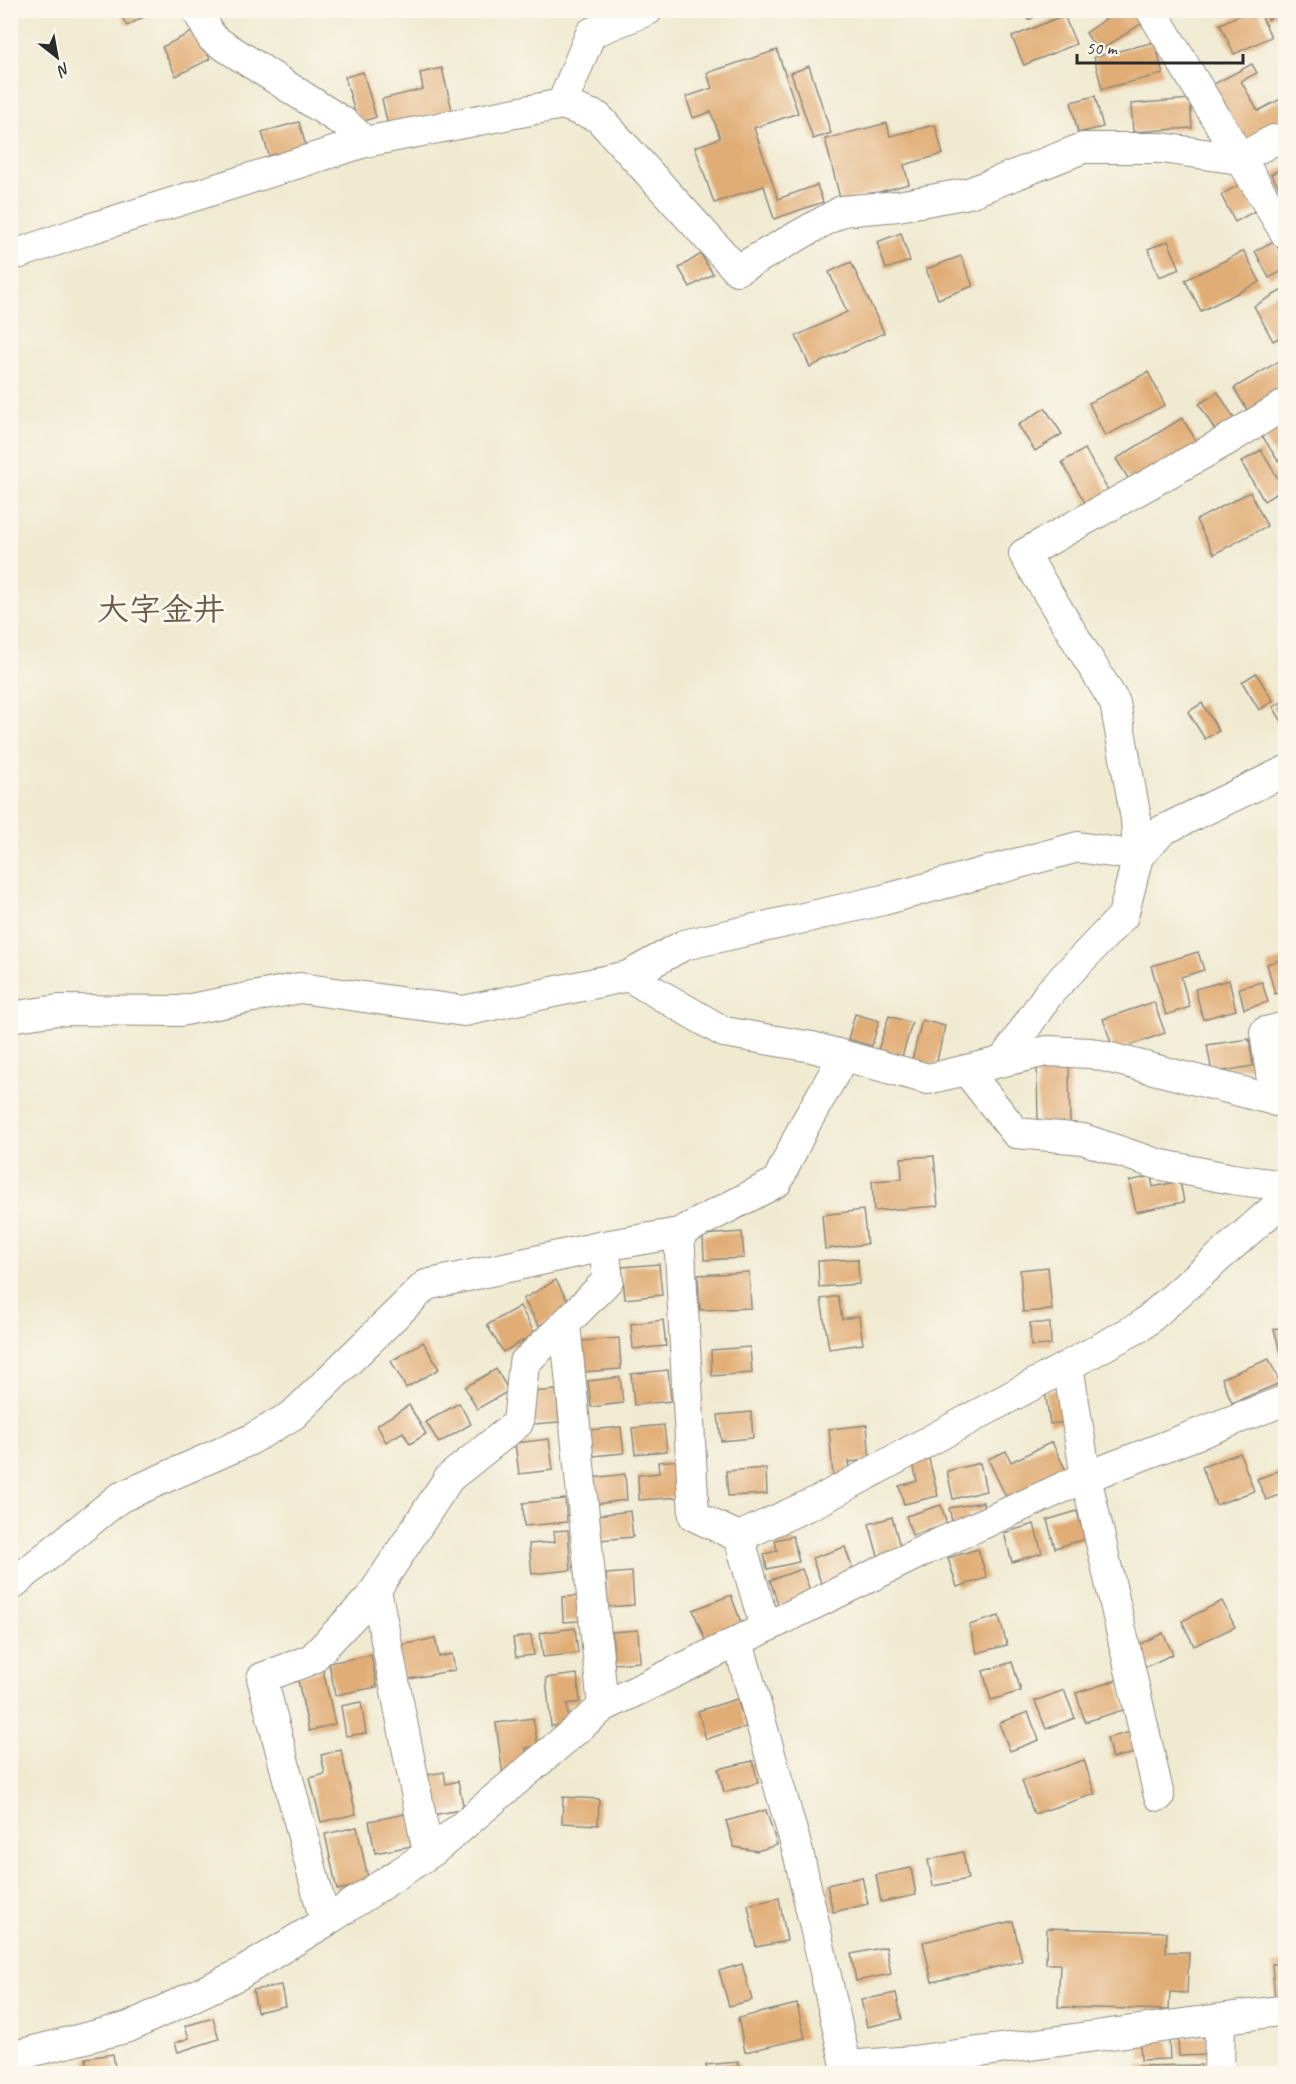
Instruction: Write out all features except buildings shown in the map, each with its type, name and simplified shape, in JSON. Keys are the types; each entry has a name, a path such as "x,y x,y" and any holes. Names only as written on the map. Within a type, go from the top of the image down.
{"street":[{"path":"197,10 212,38 346,124 365,142"},
{"path":"562,104 591,33 648,10"},
{"path":"1151,10 1286,234"},
{"path":"10,254 20,253 365,142 562,104 598,117 737,270 842,211 898,206 969,193 1083,148 1162,148 1239,159 1274,140 1286,138"},
{"path":"1003,1060 1049,993 1123,916 1138,856 1137,819 1115,703 1024,554 1224,442 1286,404"},
{"path":"1138,856 1163,830 1286,771"},
{"path":"10,1017 58,1010 180,1011 300,988 464,1011 628,976 684,945 883,900 1078,847 1138,856"},
{"path":"628,976 724,1032 812,1047 928,1079 1047,1051 1091,1053 1280,1102 1265,1032 1286,1027"},
{"path":"10,1586 119,1498 250,1440 293,1415 426,1285 604,1246 679,1233 777,1182 804,1126 844,1056"},
{"path":"966,1070 1016,1133 1083,1140 1157,1164 1232,1179 1286,1186"},
{"path":"739,1537 822,1499 1141,1326 1286,1198"},
{"path":"679,1233 694,1516 739,1537 765,1627"},
{"path":"326,1922 262,1677 312,1659 376,1590 449,1479 518,1423 524,1363 608,1280 604,1246"},
{"path":"565,1324 603,1707"},
{"path":"1068,1366 1086,1477 1159,1796"},
{"path":"10,2057 129,2027 238,1975 326,1922 428,1853 603,1707 765,1627 1086,1477 1286,1400"},
{"path":"376,1590 428,1853"},
{"path":"738,1642 799,1856 848,2070 1286,2010"},
{"path":"1219,2073 1220,2020"}],"district":[{"name":"大字金井","path":"161,609"}]}
